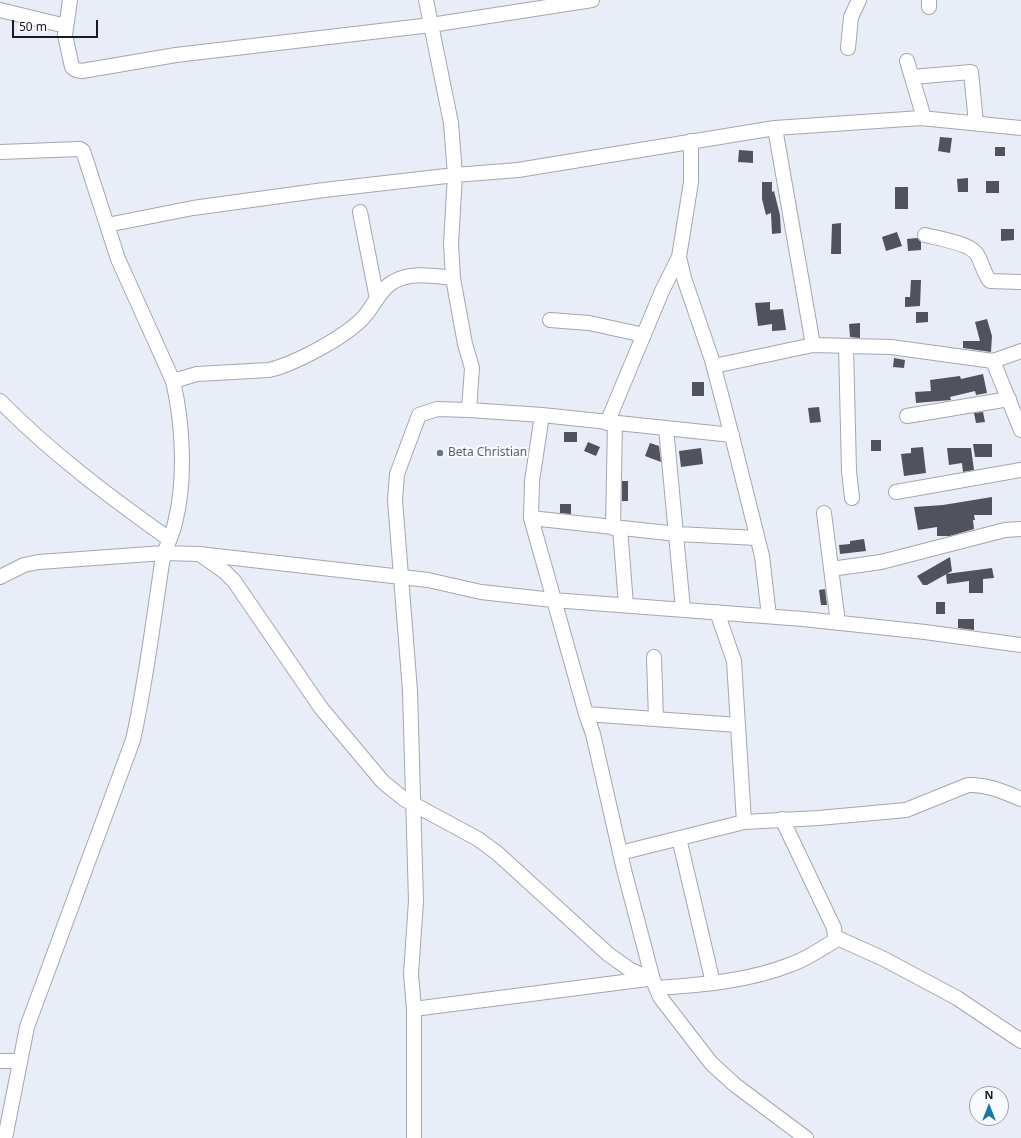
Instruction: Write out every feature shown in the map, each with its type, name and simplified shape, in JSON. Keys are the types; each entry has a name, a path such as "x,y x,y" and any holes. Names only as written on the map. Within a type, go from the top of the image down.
{"street":[{"path":"70,0 65,35 71,63 76,70 82,71 176,55 431,25 592,0"},
{"path":"426,0 451,123 455,175 450,244 453,278 465,344 472,368 470,410"},
{"path":"848,48 851,17 859,0"},
{"path":"0,10 66,26"},
{"path":"908,61 924,118"},
{"path":"912,77 971,72 976,123"},
{"path":"107,225 193,208 324,190 455,175 518,170 691,140 775,128 924,118 1021,128"},
{"path":"775,128 813,346"},
{"path":"626,605 616,528 611,423 662,291 679,257 691,182 691,140"},
{"path":"0,152 83,151 118,259 173,381 177,399 182,464 182,487 175,524 164,553 142,701 133,740 27,1027 5,1138"},
{"path":"360,212 377,299"},
{"path":"925,235 967,247 976,252 986,276 990,281 1021,282"},
{"path":"679,257 714,366 758,538 769,616"},
{"path":"173,381 197,374 269,370 280,367 341,335 362,319 387,287 394,281 410,276 453,278"},
{"path":"550,320 589,323 644,335"},
{"path":"714,366 813,346 846,346 918,350 993,361 1021,351"},
{"path":"846,346 849,471 852,498"},
{"path":"993,361 1021,430"},
{"path":"907,416 1009,399"},
{"path":"0,401 28,430 109,496 170,539"},
{"path":"414,1138 414,1009 411,974 416,901 408,652 396,526 395,500 397,474 417,418 421,413 437,410 470,410 542,415 732,435"},
{"path":"542,415 532,481 531,518 586,714 594,734 620,853 652,983 666,1006 711,1063 735,1085 806,1138"},
{"path":"666,428 684,609"},
{"path":"896,492 1021,470"},
{"path":"824,513 838,623"},
{"path":"531,518 677,534 758,538"},
{"path":"831,569 881,562 1005,530 1021,528"},
{"path":"0,577 24,565 39,562 164,553 199,554 271,561 302,567 428,580 481,592 553,600 769,616 1021,645"},
{"path":"199,554 225,572 234,581 321,708 384,782 404,799 485,844 608,954 652,983"},
{"path":"717,612 734,661 744,822"},
{"path":"654,657 656,719"},
{"path":"586,714 738,725"},
{"path":"620,853 744,822 819,818 906,810 968,785 979,784 1021,799"},
{"path":"414,1009 652,983 713,983 793,964 833,942 835,937 834,928 782,819"},
{"path":"679,838 713,983"},
{"path":"835,937 884,959 958,998 1021,1041"},
{"path":"0,1061 20,1061"}],"building":[{"path":"940,137 952,138 950,153 938,151"},
{"path":"995,147 1005,147 1005,156 995,156"},
{"path":"739,150 753,151 753,163 738,162"},
{"path":"968,178 968,192 958,192 957,179"},
{"path":"986,181 999,181 999,193 986,193"},
{"path":"762,182 772,182 772,192 774,191 780,215 781,233 772,234 771,213 766,215 762,199"},
{"path":"895,187 908,187 908,209 895,209"},
{"path":"841,223 841,254 831,254 832,224"},
{"path":"1001,229 1014,229 1014,240 1001,241"},
{"path":"897,232 902,246 886,251 882,237"},
{"path":"917,238 921,242 921,250 908,251 907,239"},
{"path":"911,280 921,280 920,306 905,307 905,297 910,297"},
{"path":"770,302 770,310 783,309 786,330 772,331 772,324 758,326 755,303"},
{"path":"916,312 928,312 928,322 916,323"},
{"path":"987,319 992,336 991,352 963,348 963,341 980,341 975,322"},
{"path":"860,323 860,338 850,337 849,324"},
{"path":"894,358 905,360 904,368 893,367"},
{"path":"983,374 987,393 976,395 975,391 950,397 951,400 916,403 915,392 931,391 930,380 960,376 961,379"},
{"path":"692,382 704,382 704,396 692,396"},
{"path":"819,407 821,422 810,423 808,408"},
{"path":"983,412 985,422 976,423 974,413"},
{"path":"564,432 577,432 577,442 564,442"},
{"path":"871,440 881,440 881,451 871,451"},
{"path":"588,442 600,447 596,456 584,451"},
{"path":"650,443 659,446 661,462 645,456"},
{"path":"973,444 992,444 992,457 975,457"},
{"path":"923,447 926,473 904,476 901,454 911,453 911,448"},
{"path":"701,448 703,464 681,467 679,451"},
{"path":"947,448 971,448 974,470 963,472 962,463 949,465"},
{"path":"622,481 628,481 628,501 622,501"},
{"path":"992,497 992,515 974,515 974,529 950,536 937,536 937,527 918,530 914,507 943,505"},
{"path":"560,504 571,504 571,514 560,513"},
{"path":"864,539 866,551 840,554 839,545 850,544 850,541"},
{"path":"950,557 952,571 927,585 923,585 917,576"},
{"path":"992,568 994,578 983,579 983,593 969,593 969,581 947,584 946,574"},
{"path":"825,589 827,605 821,605 819,590"},
{"path":"936,602 945,602 945,614 936,614"},
{"path":"958,619 974,619 974,630 958,628"}],"place":[{"name":"Beta Christian","path":"440,453"}]}
